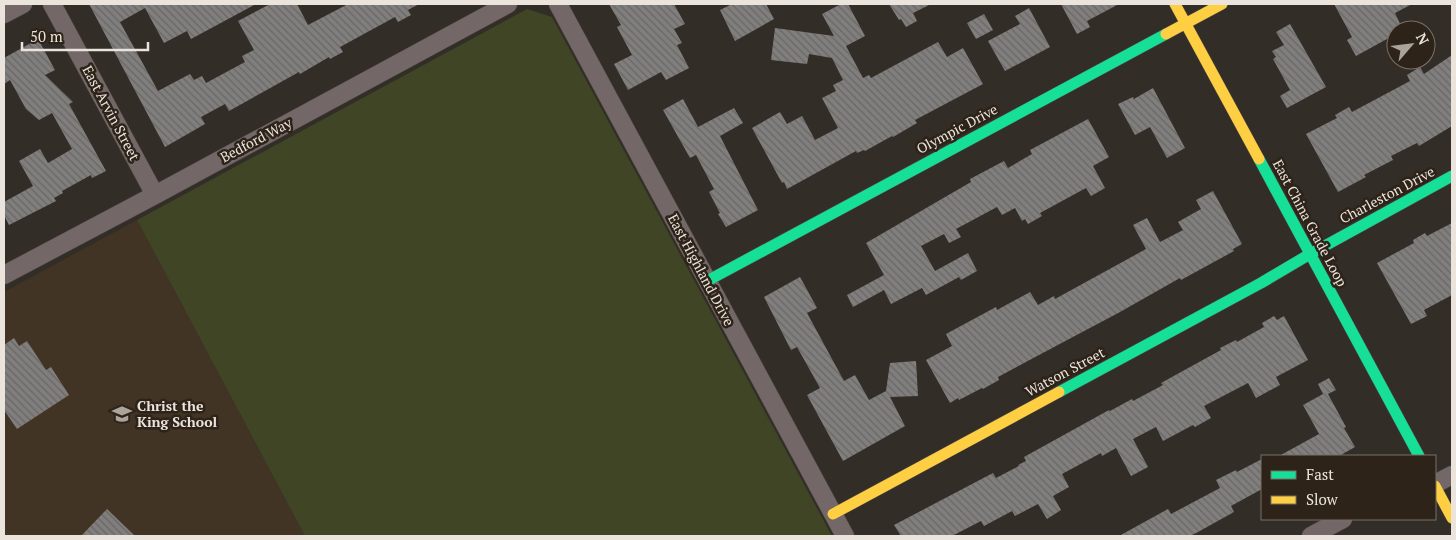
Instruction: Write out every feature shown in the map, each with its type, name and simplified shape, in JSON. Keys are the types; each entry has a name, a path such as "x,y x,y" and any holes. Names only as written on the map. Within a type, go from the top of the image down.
{"street":[{"path":"4,14 23,4"},
{"name":"East Arvin Street","path":"52,4 155,195"},
{"name":"Bedford Way","path":"4,275 508,4"},
{"name":"East Highland Drive","path":"558,4 845,536"},
{"name":"East China Grade Loop","path":"1175,4 1418,455"},
{"name":"Olympic Drive","path":"707,281 1222,4"},
{"name":"Charleston Drive","path":"1310,254 1452,176"},
{"name":"Watson Street","path":"833,514 1261,283 1310,254"},
{"path":"1436,484 1452,475"},
{"path":"1436,487 1452,518"},
{"path":"1311,536 1341,520"}],"shaded area":[{"name":"Christ the King School","path":"137,220 305,536 4,536 4,292"}],"green space":[{"path":"527,9 552,17 832,536 305,536 137,220"}],"building":[{"path":"89,4 256,4 191,39 187,31 164,43 145,8 120,22 158,91 190,74 194,80 202,76 206,83 245,62 242,56 254,50 238,21 270,4 297,4 308,25 348,4 419,4 408,10 411,15 398,22 395,17 340,47 343,52 330,59 329,57 300,74 299,72 229,111 225,104 201,117 205,124 165,147"},
{"path":"609,4 674,4 685,24 674,29 682,43 677,45 689,68 666,80 661,72 628,90 614,64 632,55 617,27 621,25"},
{"path":"732,4 766,4 774,19 735,41 720,10"},
{"path":"841,4 848,4 865,36 846,46 863,78 869,75 871,78 938,42 947,57 963,48 983,84 915,120 917,123 893,137 865,151 857,153 856,151 787,189 752,128 780,112 787,124 802,116 815,140 838,128 822,98 836,91 833,85 843,80 832,58 809,54 807,64 771,60 775,28 834,36 822,14"},
{"path":"889,4 931,4 913,13 917,21 906,27"},
{"path":"1061,4 1119,4 1087,21 1090,27 1077,34"},
{"path":"1334,4 1412,4 1395,13 1398,20 1386,20 1386,40 1356,56 1347,40 1352,37"},
{"path":"1029,8 1050,47 1005,71 988,41 1020,24 1015,16"},
{"path":"984,14 993,30 976,39 967,23"},
{"path":"1290,24 1326,87 1287,108 1280,96 1290,90 1273,59 1276,57 1272,51 1284,45 1276,32"},
{"path":"38,39 55,70 45,75 73,102 69,104 106,171 92,178 91,175 62,191 63,193 54,198 56,201 9,225 4,215 4,202 33,186 19,161 40,149 48,163 72,149 52,113 39,120 26,109 10,80 4,84 4,58"},
{"path":"1452,55 1452,126 1419,146 1417,143 1391,156 1393,160 1364,175 1366,177 1338,192 1306,134 1337,118 1335,115 1349,107 1352,112 1410,81 1407,75 1415,70 1422,70 1424,74 1430,70 1436,70 1436,66"},
{"path":"1153,88 1185,148 1167,158 1150,127 1135,135 1118,104 1133,97 1134,99"},
{"path":"683,99 698,127 734,108 743,123 720,136 758,210 726,227 718,214 720,213 709,192 714,189 696,155 690,158 663,110"},
{"path":"1088,119 1109,157 1093,166 1105,188 1091,196 1086,188 1040,213 1042,216 1028,224 1025,219 1022,221 1015,208 1002,215 997,207 956,229 961,237 949,243 944,234 921,246 935,271 968,253 977,271 961,280 959,277 926,295 922,288 891,304 884,290 853,307 847,295 884,275 866,243 971,182 970,179 1004,161 1008,168 1032,154 1030,150"},
{"path":"1213,191 1242,244 1233,249 1234,251 1181,280 1180,278 998,377 999,380 983,389 950,403 926,360 952,346 946,334 996,307 997,310 1030,292 1038,305 1054,296 1055,299 1146,249 1133,225 1147,218 1160,242 1183,230 1178,222 1201,209 1196,200"},
{"path":"1452,223 1452,295 1424,310 1427,316 1411,324 1377,263 1414,243 1413,240 1425,233 1427,236"},
{"path":"800,277 817,308 807,313 844,381 855,375 869,400 886,391 890,363 916,361 918,396 890,397 905,426 843,461 807,395 820,388 797,347 791,350 764,297"},
{"path":"1274,316 1277,320 1284,316 1308,360 1276,377 1280,385 1256,398 1248,383 1204,406 1211,418 1195,427 1193,425 1163,441 1156,427 1133,439 1148,467 1131,476 1116,448 1102,456 1101,453 1062,474 1069,487 1053,496 1061,510 1047,519 1038,504 1015,516 1012,511 984,526 981,521 952,536 901,536 894,525 993,473 996,478 1019,466 1026,461 1024,457 1109,410 1132,399 1133,401 1163,385 1161,383 1221,350 1220,348 1236,340 1237,342 1264,327 1262,323"},
{"path":"14,338 19,346 27,341 46,370 51,367 69,395 17,429 4,410 4,345"},
{"path":"1329,378 1336,390 1328,394 1355,447 1341,455 1281,455 1319,434 1303,405 1323,394 1318,384"},
{"path":"1261,460 1261,490 1231,506 1234,512 1198,532 1190,536 1119,536 1168,509 1171,514 1220,488 1216,480 1236,470 1237,472"},
{"path":"107,509 135,536 81,536"}],"traffic: fast":[{"path":"707,281 1166,34"},
{"path":"1259,159 1418,455"},
{"path":"1059,392 1261,283 1452,176"}],"traffic: slow":[{"path":"1175,4 1259,159"},
{"path":"1166,34 1222,4"},
{"path":"833,514 1059,392"},
{"path":"1436,488 1452,518"}],"place":[{"name":"Christ the King School","path":"122,414"}]}
